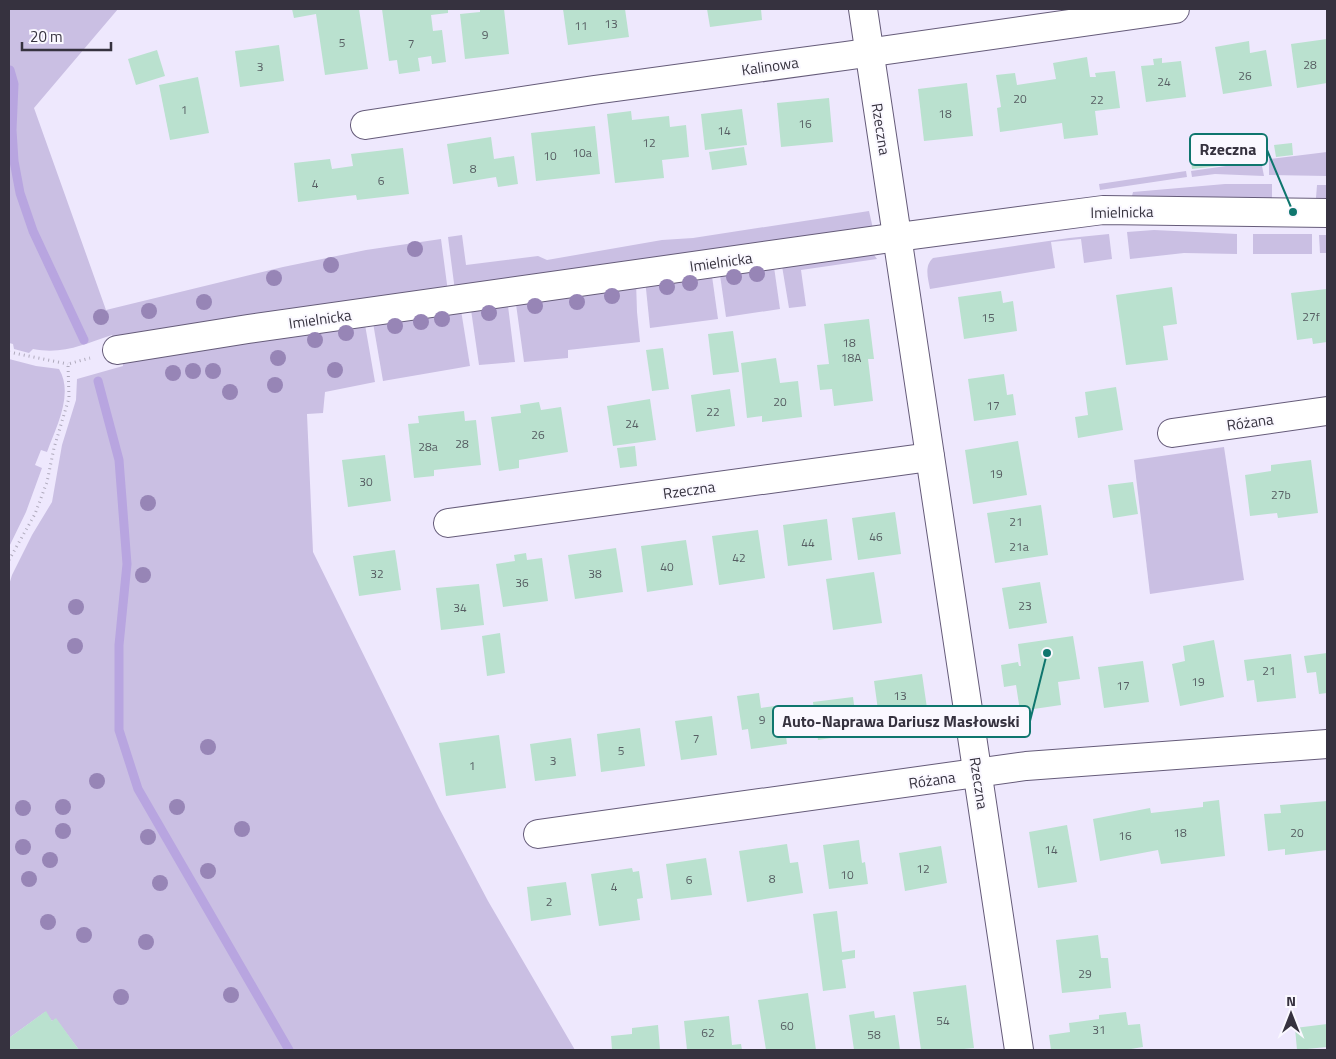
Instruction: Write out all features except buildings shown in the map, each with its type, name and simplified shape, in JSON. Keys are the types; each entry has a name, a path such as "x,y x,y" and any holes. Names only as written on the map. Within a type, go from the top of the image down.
{"street":[{"name":"Rzeczna","path":"863,9 1019,1050"},
{"name":"Kalinowa","path":"365,125 594,90 1175,9"},
{"name":"Imielnicka","path":"117,350 258,328 898,237 1103,210 1327,213"},
{"name":"Różana","path":"1172,433 1327,411"},
{"name":"Rzeczna","path":"448,523 930,457"},
{"name":"Różana","path":"538,834 1026,766 1327,744"}],"path":[{"path":"9,352 68,364 117,350"},
{"path":"9,560 35,514 47,482 54,448 69,398 68,364"}],"shaded area":[{"path":"9,9 118,9 34,108 106,310 283,267 366,250 441,239 448,292 117,344 112,335 64,350 33,349 29,353 14,349 13,344 9,343"},
{"path":"1327,152 1327,176 1269,175 1269,159"},
{"path":"1261,161 1264,176 1215,174 1192,177 1191,171"},
{"path":"1186,171 1187,177 1100,190 1099,184"},
{"path":"1225,184 1272,184 1272,198 1132,196 1133,192"},
{"path":"1317,185 1327,185 1327,198 1316,198"},
{"path":"869,211 874,233 455,291 448,237 462,235 466,265 538,256 547,260 662,240 693,238"},
{"path":"1154,230 1237,234 1237,254 1184,253 1130,259 1127,232"},
{"path":"1109,234 1112,259 1084,263 1081,239 1051,242 1055,268 930,289 928,265 933,258"},
{"path":"1253,234 1312,234 1312,254 1253,254"},
{"path":"1319,235 1327,235 1327,253 1320,253"},
{"path":"872,252 877,259 801,270 806,306 789,308 781,260"},
{"path":"773,260 780,309 726,317 719,268"},
{"path":"711,269 718,319 650,328 645,279"},
{"path":"636,281 640,342 568,350 568,358 524,362 515,297"},
{"path":"507,298 515,362 479,365 470,303"},
{"path":"460,304 470,366 383,381 372,317"},
{"path":"364,319 375,382 325,392 323,413 307,414 313,552 439,808 488,901 575,1050 79,1050 56,1019 52,1021 45,1012 9,1038 9,585 32,535 52,502 62,445 76,400 77,379 123,366 122,357"},
{"path":"9,359 36,366 59,369 65,389 59,421 47,452 41,450 35,465 42,468 26,512 9,547"},
{"path":"1224,447 1244,580 1150,594 1134,460"}],"waterway":[{"path":"10,70 14,84 12,130 14,161 20,193 33,231 84,340"},
{"path":"98,381 119,460 127,564 119,645 119,730 138,789 289,1050"}],"place":[{"name":"Rzeczna","path":"1293,212"},
{"name":"Auto-Naprawa Dariusz Masłowski","path":"1047,653"}]}
